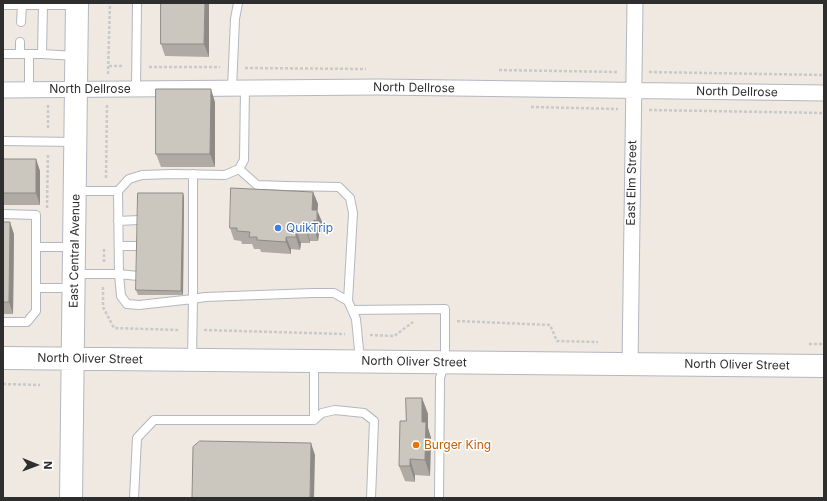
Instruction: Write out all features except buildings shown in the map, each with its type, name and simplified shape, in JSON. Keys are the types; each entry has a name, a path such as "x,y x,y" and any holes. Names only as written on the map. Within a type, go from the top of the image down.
{"main road":[{"name":"East Central Avenue","path":"71,498 74,358 77,4"},
{"name":"North Oliver Street","path":"3,358 824,366"}],"street":[{"name":"East Elm Street","path":"630,364 635,3"},
{"name":"North Dellrose","path":"3,90 379,87 824,93"}],"lane":[{"path":"136,89 137,3"},
{"path":"238,3 235,19 244,160 239,169 225,175 142,175 129,179 118,191 118,246 121,296 127,304 139,305 205,297 320,293 334,293 348,301"},
{"path":"3,5 77,4"},
{"path":"21,22 22,5"},
{"path":"42,54 43,5"},
{"path":"20,42 20,54"},
{"path":"3,54 76,56"},
{"path":"29,54 29,90"},
{"path":"3,141 76,142"},
{"path":"239,169 257,185 339,187 350,198 353,212 348,301 356,319 360,361"},
{"path":"192,360 194,277 193,174"},
{"path":"75,191 118,191"},
{"path":"3,214 36,215 36,311 28,322 3,322"},
{"path":"118,221 139,220"},
{"path":"184,220 193,220"},
{"path":"118,246 138,246"},
{"path":"36,247 74,247"},
{"path":"183,247 193,247"},
{"path":"36,288 119,274 138,276"},
{"path":"183,277 194,277"},
{"path":"352,310 445,309 445,362 440,378 439,498"},
{"path":"314,361 314,420"},
{"path":"134,498 137,438 154,420 314,420 322,414 335,410 364,413 374,421 371,498"}],"path":[{"path":"47,209 49,90"},
{"path":"3,384 40,385"}],"place":[{"name":"QuikTrip","path":"278,228"},
{"name":"Burger King","path":"416,445"}]}
